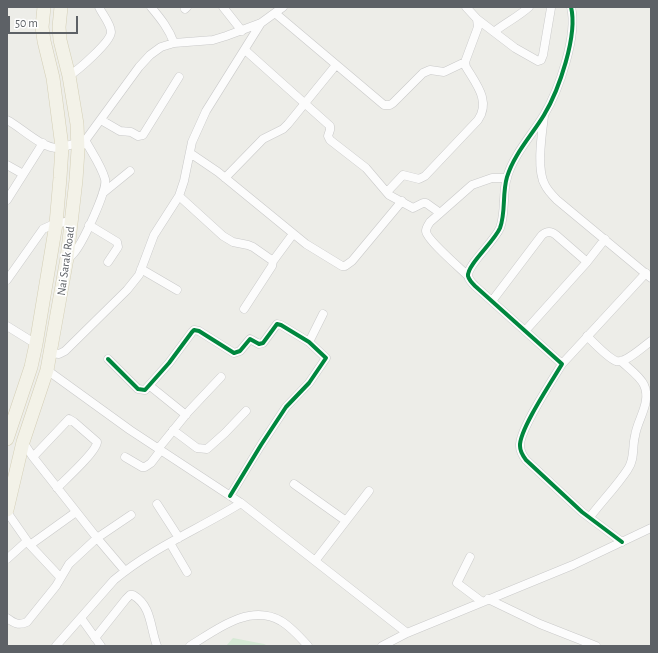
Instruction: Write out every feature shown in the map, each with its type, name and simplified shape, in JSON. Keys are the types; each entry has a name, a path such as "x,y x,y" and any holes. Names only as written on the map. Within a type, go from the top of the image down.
{"main road":[{"name":"Nai Sarak Road","path":"7,439 31,367 56,224 62,147 53,78 42,27 44,7"},
{"name":"Nai Sarak Road","path":"7,511 23,442 47,370 72,221 80,144 69,76 60,40 59,28 61,7"}],"street":[{"path":"69,76 100,48 112,33 111,28 98,7"},
{"path":"151,7 169,30 174,43"},
{"path":"223,7 242,31"},
{"path":"7,120 43,143 58,148 80,144 101,120 139,67 150,55 161,47 174,43 213,40 242,31 261,23 283,7"},
{"path":"466,7 477,19 494,32 527,56 536,60 541,60 543,55 551,8"},
{"path":"494,32 529,7"},
{"path":"468,276 469,270 473,264 494,240 503,220 507,178 516,158 545,113 556,90 569,49 572,26 571,7"},
{"path":"275,13 384,105 390,106 423,72 430,70 444,72 465,62"},
{"path":"386,192 403,175 419,179 425,176 478,120 482,113 483,102 480,92 466,67 465,62 478,30 477,19"},
{"path":"50,353 60,354 70,347 135,281 154,235 179,196 184,181 192,142 206,111 261,23"},
{"path":"245,50 330,126 328,136 330,140 366,168 392,198 402,201 414,208 426,203 440,213"},
{"path":"225,178 263,139 283,129 336,66"},
{"path":"101,120 120,131 131,132 138,136 143,135 178,77"},
{"path":"545,113 540,154 541,174 544,184 550,193 648,276 587,336 562,364 526,426 521,438 520,447 522,455 526,460 590,517 622,542"},
{"path":"7,200 43,143"},
{"path":"67,258 72,256 79,246 90,225 105,187 105,180 99,165 80,144"},
{"path":"190,153 225,178 293,234 339,265 345,266 352,260 402,201"},
{"path":"7,165 23,174"},
{"path":"103,193 130,171"},
{"path":"507,178 492,178 472,185 427,226 426,233 432,241 468,276 474,286 562,364"},
{"path":"179,196 223,236 233,242 253,247 273,261"},
{"path":"7,280 39,234 48,226 72,221"},
{"path":"90,225 118,242 118,248 108,262"},
{"path":"492,301 542,235 546,232 552,232 587,262"},
{"path":"244,309 272,266 273,261 293,234"},
{"path":"525,331 587,262 605,239"},
{"path":"141,269 177,290"},
{"path":"309,342 323,314"},
{"path":"108,359 138,389 145,390 169,364 194,330 199,331 234,353 240,351 250,339 259,344 263,343 277,324 282,325 309,342 326,358 309,383 286,407 230,496"},
{"path":"7,326 36,344"},
{"path":"587,336 610,356 620,361 637,376 645,386 646,392 645,403 634,436 634,452 629,468 590,517"},
{"path":"620,361 632,355 651,341"},
{"path":"47,370 159,450 241,503 407,633"},
{"path":"125,457 142,467 145,467 151,463 173,430 221,377"},
{"path":"150,386 186,415"},
{"path":"173,430 197,448 207,449 246,411"},
{"path":"32,457 69,419 97,442 91,453 57,488"},
{"path":"23,442 32,457 125,571"},
{"path":"294,484 346,521"},
{"path":"315,561 369,491"},
{"path":"56,646 114,580 125,571 145,557 241,503"},
{"path":"157,504 179,538"},
{"path":"7,511 29,543 60,577"},
{"path":"7,560 29,543 76,512"},
{"path":"7,618 16,624 22,625 27,622 56,586 69,564 97,538 131,515"},
{"path":"382,646 395,643 407,633 573,565 651,528"},
{"path":"170,543 187,572"},
{"path":"470,557 457,583 485,600 596,646"},
{"path":"95,638 126,599 130,595 133,595 139,599 151,618 157,646"},
{"path":"190,646 241,617 255,614 268,616 281,621 308,646"},
{"path":"80,618 100,646"}],"green space":[{"path":"233,638 264,644 268,646 226,646"}],"cycle path":[{"path":"571,7 572,32 566,62 556,92 544,115 514,160 507,177 503,216 500,228 476,260 469,271 468,276 475,286 562,364 537,405 525,429 520,446 523,455 526,460 582,512 622,542"},
{"path":"108,359 138,389 145,390 169,363 194,330 199,331 234,353 240,351 250,339 259,344 263,343 277,324 309,342 326,358 309,383 286,407 230,496"}]}
